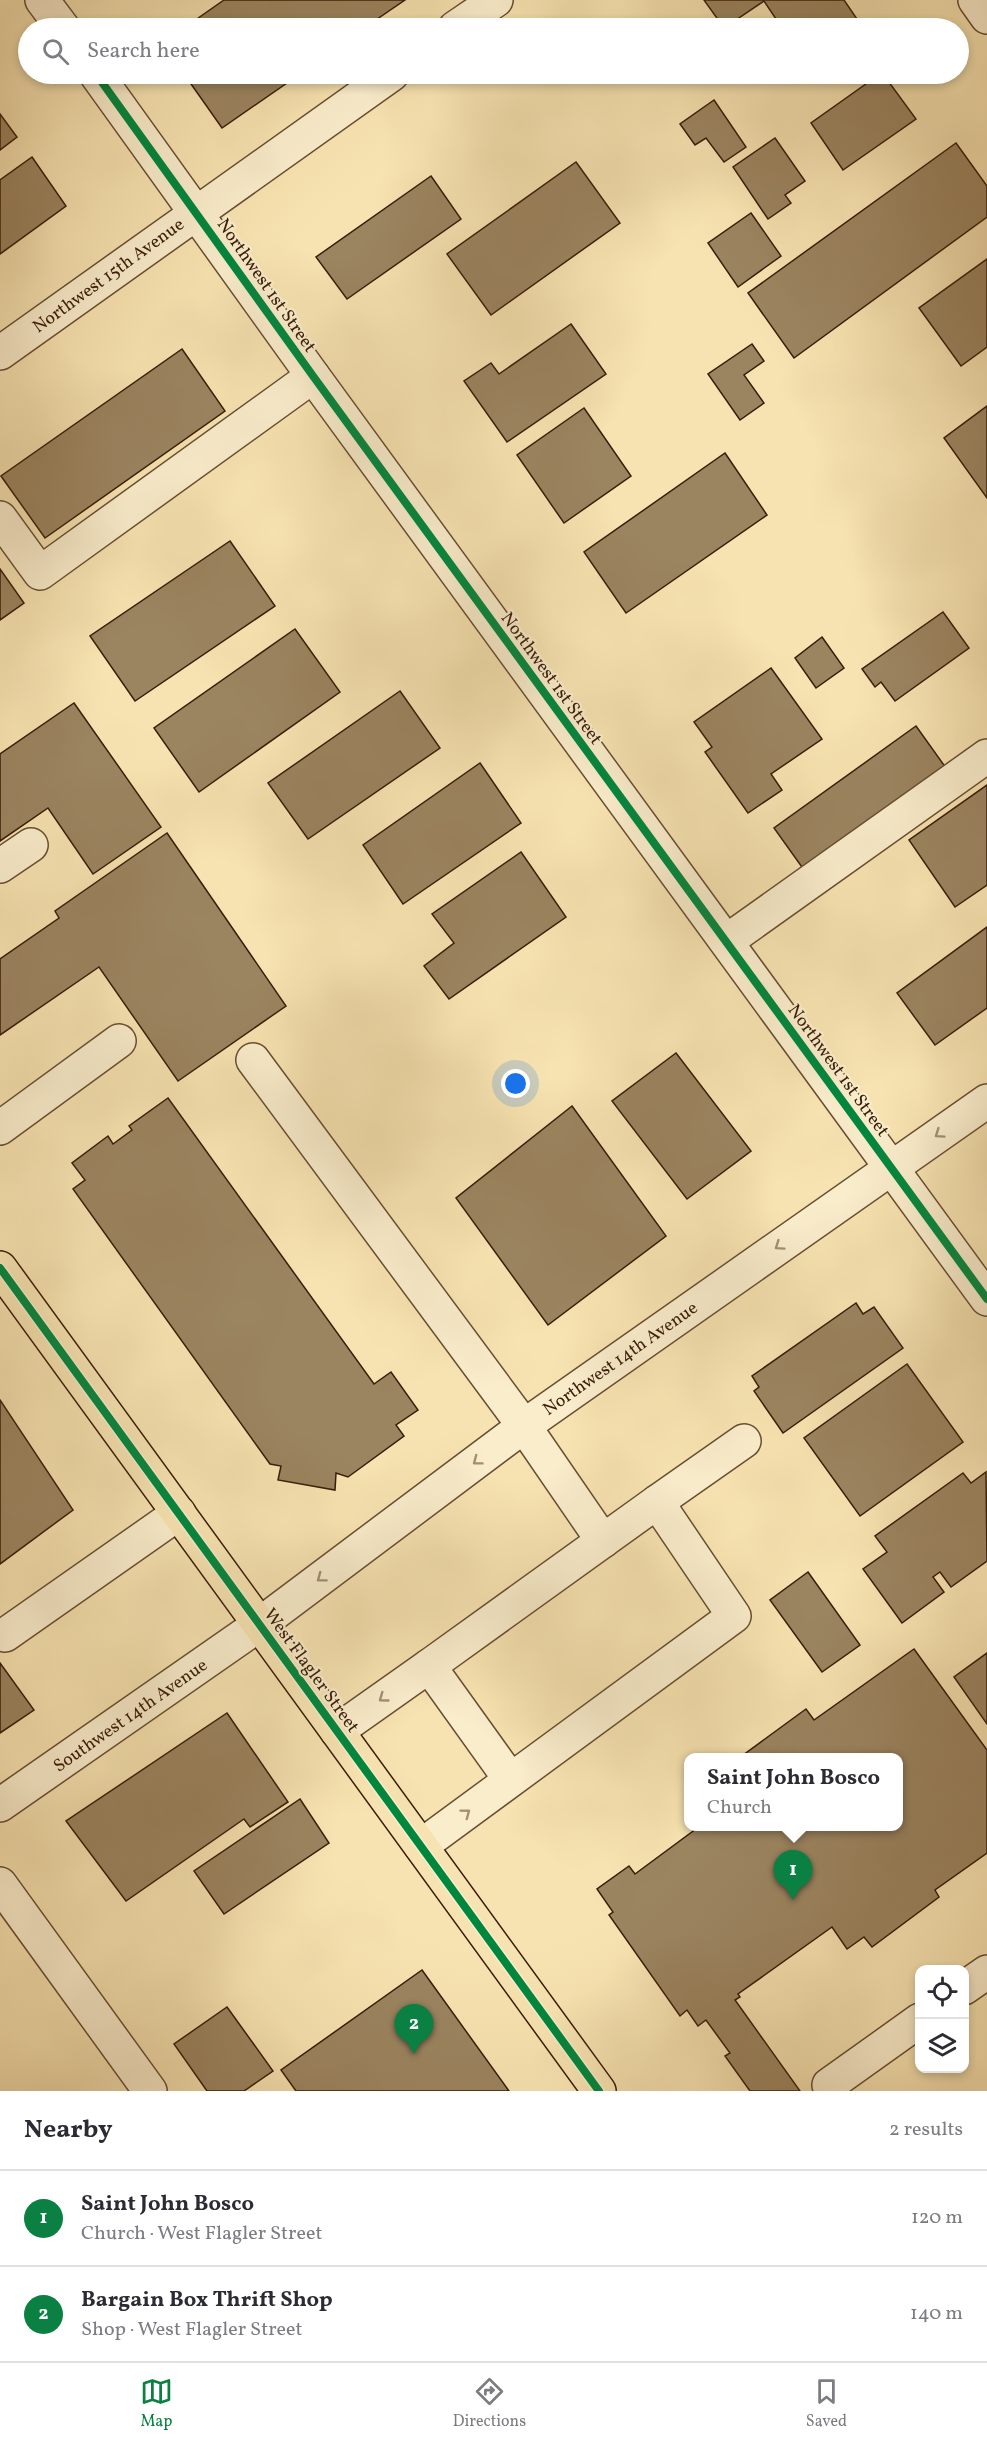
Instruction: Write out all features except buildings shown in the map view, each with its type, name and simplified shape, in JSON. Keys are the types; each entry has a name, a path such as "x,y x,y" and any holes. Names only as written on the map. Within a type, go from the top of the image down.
{"main road":[{"name":"West Flagler Street","path":"0,1268 599,2091"}],"street":[{"path":"42,0 56,18"},
{"path":"470,18 496,0"},
{"path":"975,0 987,17"},
{"name":"Northwest 1st Street","path":"103,84 313,376 987,1299"},
{"name":"Northwest 15th Avenue","path":"0,353 378,84"},
{"path":"0,518 40,573 313,376"},
{"path":"727,941 987,756"},
{"path":"0,866 31,844"},
{"path":"0,1128 119,1041"},
{"path":"253,1060 524,1426 603,1541"},
{"name":"Northwest 14th Avenue","path":"260,1624 524,1426 987,1101"},
{"path":"337,1731 744,1441"},
{"path":"421,1846 734,1616 657,1502"},
{"path":"5,1635 179,1514"},
{"name":"Southwest 14th Avenue","path":"0,1805 260,1624"},
{"path":"429,1666 510,1779"},
{"path":"0,1884 150,2091"},
{"path":"969,1985 987,1972"},
{"path":"833,2091 829,2085 915,2024"}],"cycle path":[{"path":"103,84 313,376 987,1299"},
{"path":"0,1268 599,2091"}],"place":[{"name":"Saint John Bosco","path":"793,1900"},
{"name":"Bargain Box Thrift Shop","path":"414,2054"}]}
